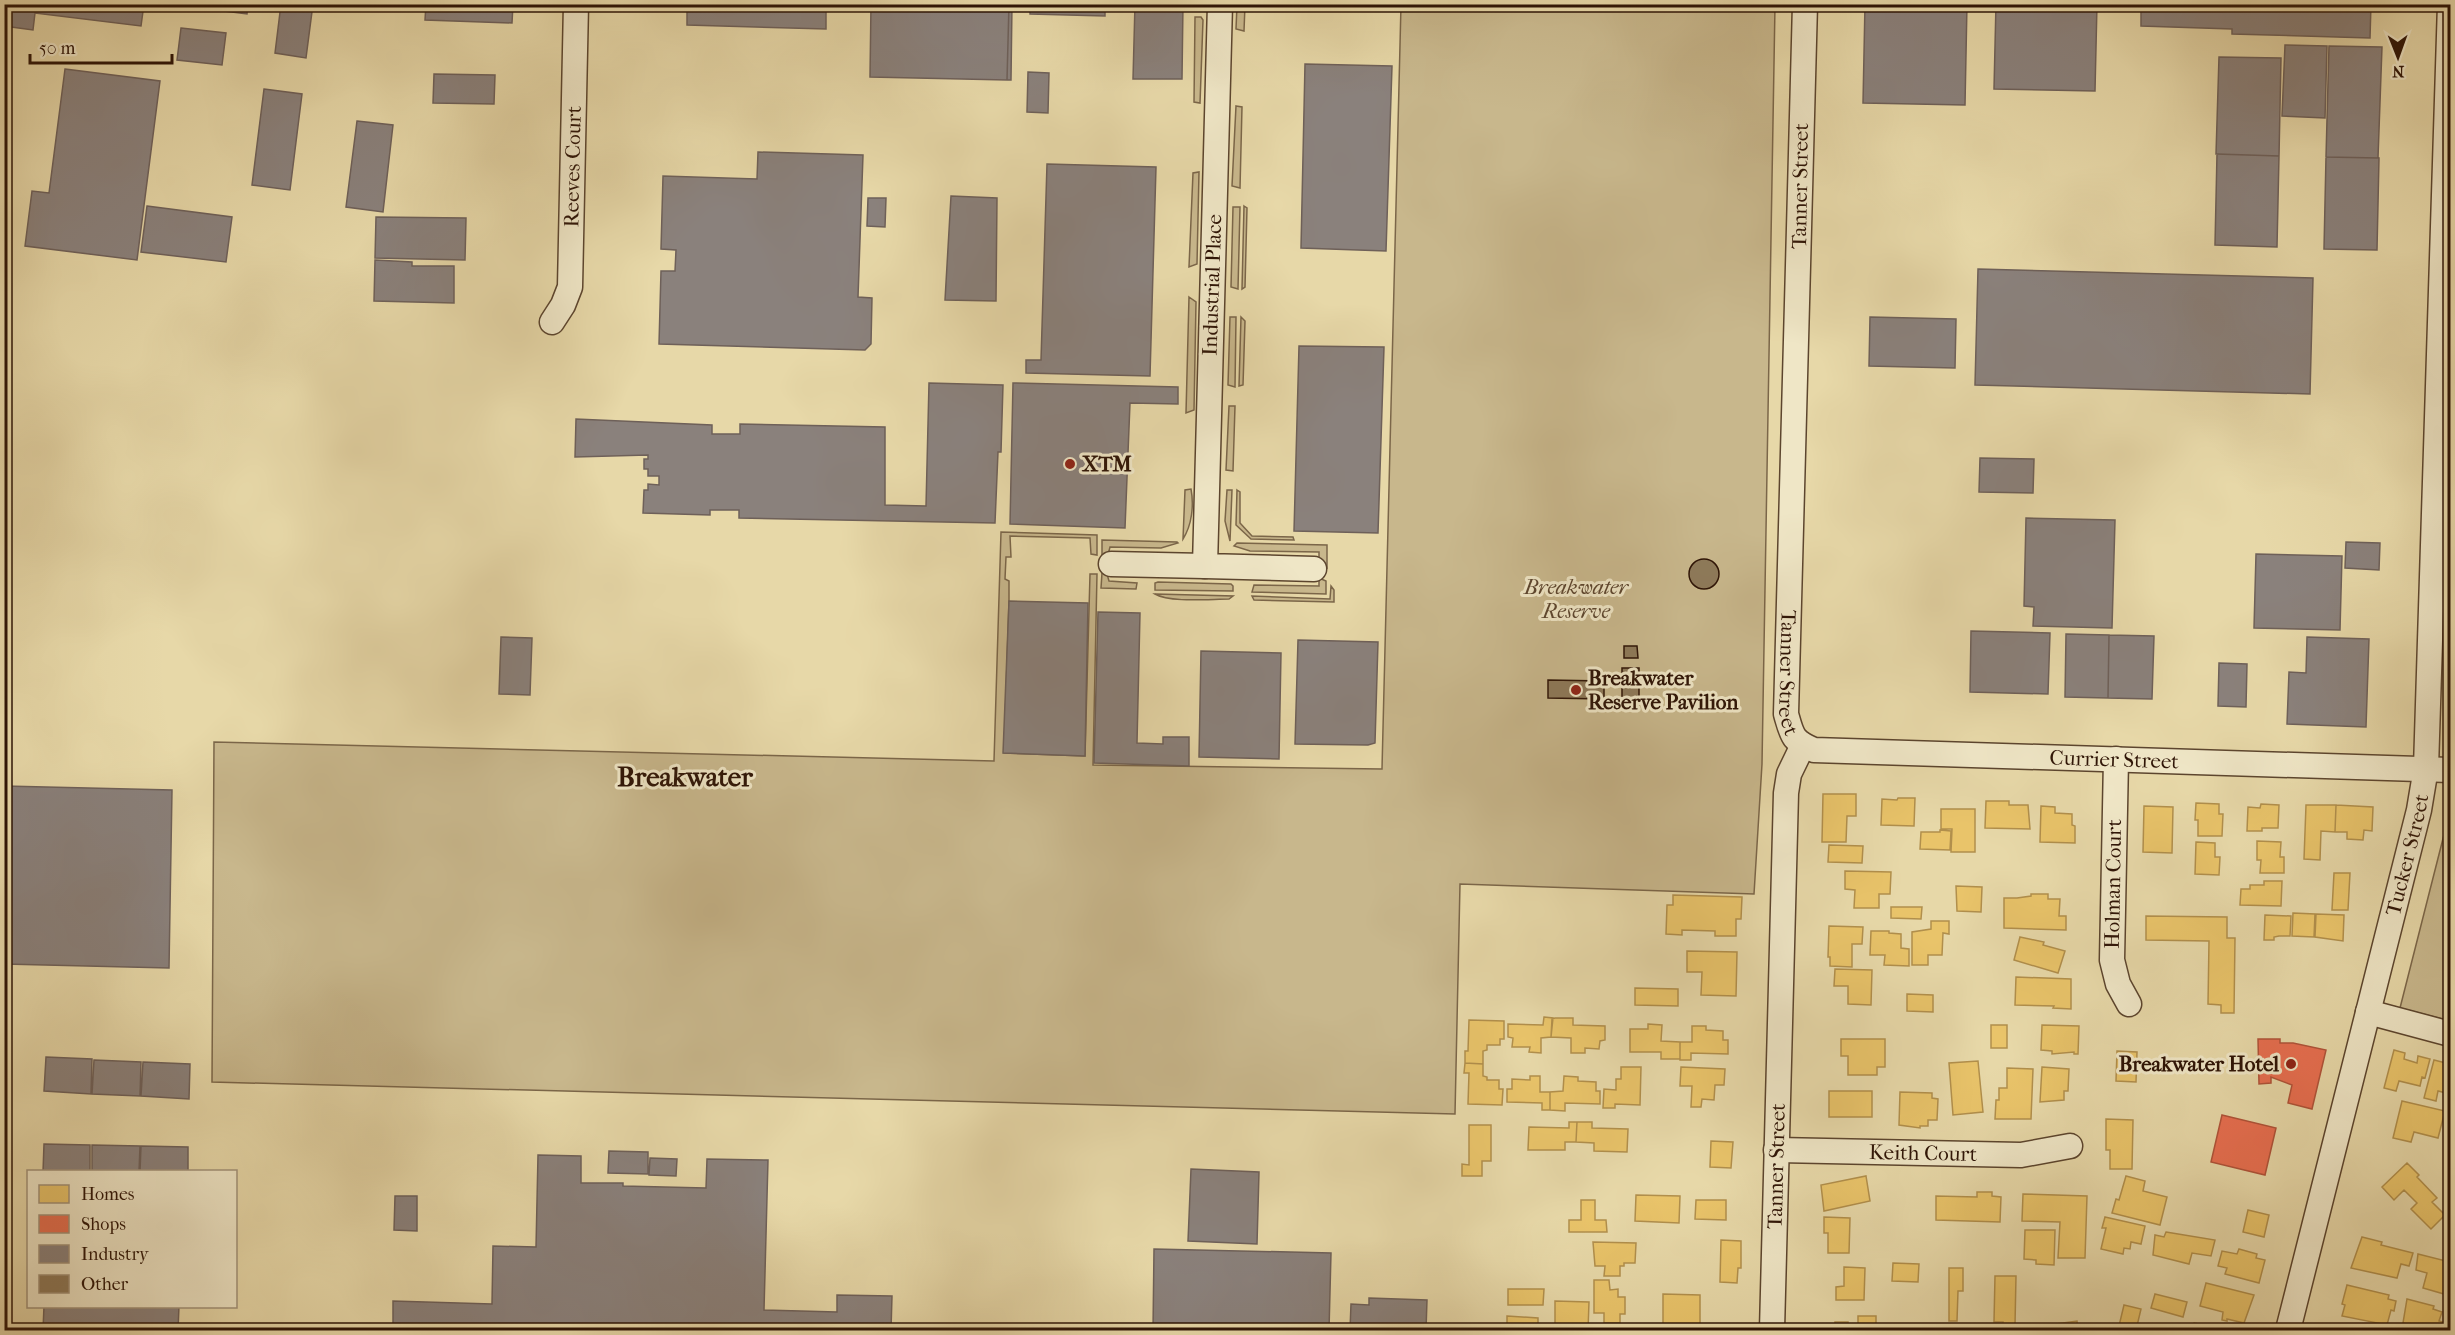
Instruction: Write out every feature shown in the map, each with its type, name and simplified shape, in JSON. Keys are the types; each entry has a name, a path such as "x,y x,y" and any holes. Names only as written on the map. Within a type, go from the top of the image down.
{"street":[{"name":"Reeves Court","path":"552,322 563,305 570,287 576,4"},
{"name":"Industrial Place","path":"1205,566 1220,4"},
{"name":"Tanner Street","path":"1772,1330 1786,794 1788,774 1803,746 1792,736 1786,714 1805,4"},
{"name":"Tucker Street","path":"2288,1330 2419,810 2426,768 2450,4"},
{"path":"1111,564 1314,569"},
{"name":"Currier Street","path":"1803,746 1814,750 2451,770"},
{"name":"Holman Court","path":"2116,759 2112,960 2118,984 2129,1004"},
{"path":"2368,1012 2451,1034"},
{"name":"Keith Court","path":"1776,1150 2021,1155 2070,1146"}],"green space":[{"path":"1237,5 1245,5 1244,31 1236,29"},
{"name":"Breakwater Reserve","path":"1401,5 1775,5 1762,764 1754,894 1460,884 1455,1114 212,1082 214,742 994,761 1001,532 1097,535 1097,555 1091,554 1090,538 1010,536 1011,557 1006,557 1005,579 1009,581 1009,601 1004,753 1085,756 1090,574 1097,574 1093,765 1382,769"},
{"path":"1195,17 1201,17 1203,20 1200,103 1194,102"},
{"path":"1236,106 1242,107 1240,188 1232,186"},
{"path":"1199,172 1197,264 1189,267 1193,173"},
{"path":"1244,206 1247,208 1245,287 1242,289"},
{"path":"1233,207 1240,207 1238,289 1231,287"},
{"path":"1189,297 1196,302 1194,410 1186,413"},
{"path":"1230,317 1236,317 1235,387 1228,385"},
{"path":"1241,317 1245,321 1243,385 1239,386"},
{"path":"1229,406 1235,406 1233,471 1226,470"},
{"path":"1191,489 1192,515 1183,539 1185,490"},
{"path":"1227,490 1232,490 1230,541 1225,521"},
{"path":"1237,490 1240,492 1240,523 1252,536 1293,537 1294,540 1251,539 1236,525"},
{"path":"1102,540 1178,543 1161,548 1110,547 1108,555 1102,555"},
{"path":"1237,543 1327,545 1327,568 1319,565 1319,552 1250,551 1234,546"},
{"path":"1102,573 1107,574 1109,581 1137,583 1136,589 1101,588"},
{"path":"1319,578 1326,581 1326,594 1252,592 1254,585 1319,586"},
{"path":"1155,583 1231,584 1233,591 1155,590"},
{"path":"1331,586 1334,590 1334,602 1254,600 1252,596 1330,599"},
{"path":"1155,594 1233,596 1229,599 1190,600 1170,599"},
{"path":"2450,811 2450,1021 2400,1008"}],"building: Homes":[{"path":"1823,794 1856,794 1856,816 1847,816 1846,842 1822,842"},
{"path":"1898,798 1915,798 1914,826 1881,825 1882,799 1897,800"},
{"path":"1986,801 2009,801 2009,805 2028,805 2030,829 1985,828"},
{"path":"2196,803 2219,804 2219,814 2223,814 2222,836 2198,836 2198,820 2195,820"},
{"path":"2261,804 2279,805 2278,828 2247,831 2248,807 2260,808"},
{"path":"2306,805 2336,805 2335,832 2321,831 2320,860 2304,859"},
{"path":"2336,805 2373,807 2372,831 2364,830 2363,840 2347,839 2347,832 2335,832"},
{"path":"2041,806 2055,807 2055,813 2072,814 2075,843 2040,842"},
{"path":"2144,806 2173,807 2172,853 2143,852"},
{"path":"1941,809 1975,809 1975,852 1951,852 1952,829 1941,829"},
{"path":"1940,830 1951,831 1950,850 1920,849 1921,832 1940,832"},
{"path":"2257,841 2281,842 2280,857 2284,857 2284,873 2260,873 2261,860 2257,860"},
{"path":"2196,842 2215,843 2215,857 2220,857 2219,875 2195,874"},
{"path":"1829,845 1863,846 1862,863 1828,862"},
{"path":"1845,871 1891,872 1890,894 1879,894 1879,908 1854,908 1855,890 1845,889"},
{"path":"2334,873 2350,873 2348,910 2332,910"},
{"path":"2264,881 2282,881 2281,906 2240,905 2241,889 2250,889 2250,885 2264,885"},
{"path":"1956,886 1982,887 1981,912 1957,911"},
{"path":"2031,894 2048,894 2048,899 2060,899 2059,916 2066,916 2066,930 2004,928 2004,898 2031,896"},
{"path":"1673,895 1742,897 1741,919 1736,919 1736,936 1715,936 1715,931 1682,930 1682,935 1666,934 1667,905 1673,905"},
{"path":"1891,907 1922,907 1921,919 1891,918"},
{"path":"2293,913 2315,914 2314,937 2292,936"},
{"path":"2316,914 2344,915 2343,941 2315,937"},
{"path":"2265,915 2291,916 2290,936 2264,940"},
{"path":"2146,916 2227,917 2227,938 2235,938 2234,1013 2221,1013 2221,1005 2208,1004 2209,941 2146,940"},
{"path":"1931,921 1949,921 1949,934 1943,933 1942,955 1928,955 1928,965 1912,965 1912,932 1931,929"},
{"path":"1829,926 1863,927 1862,944 1852,944 1852,967 1830,966"},
{"path":"1871,931 1901,934 1901,948 1909,949 1909,966 1884,965 1885,955 1870,955"},
{"path":"2020,937 2044,942 2043,945 2065,951 2058,973 2014,960"},
{"path":"1687,951 1737,952 1736,996 1701,995 1702,972 1687,972"},
{"path":"1835,969 1872,970 1871,1005 1848,1004 1848,986 1834,986"},
{"path":"2016,977 2071,979 2071,1009 2015,1005"},
{"path":"1635,988 1678,989 1678,1006 1635,1005"},
{"path":"1907,994 1933,995 1933,1012 1907,1011"},
{"path":"1544,1017 1553,1018 1551,1037 1541,1038 1541,1053 1529,1052 1530,1047 1512,1047 1513,1038 1508,1037 1508,1024 1543,1025"},
{"path":"1573,1018 1573,1025 1605,1026 1605,1040 1600,1041 1599,1049 1585,1048 1585,1053 1571,1053 1571,1038 1551,1037 1552,1019"},
{"path":"1469,1020 1504,1021 1504,1039 1500,1039 1500,1045 1487,1045 1487,1050 1483,1051 1483,1064 1465,1063 1465,1051 1468,1051"},
{"path":"1648,1024 1662,1025 1661,1041 1680,1042 1680,1059 1661,1059 1661,1052 1630,1052 1630,1029 1648,1029"},
{"path":"1991,1025 2007,1025 2007,1048 1991,1048"},
{"path":"2042,1025 2079,1026 2078,1054 2074,1052 2052,1054 2052,1051 2041,1050"},
{"path":"1692,1026 1706,1026 1706,1030 1723,1031 1723,1040 1728,1040 1728,1054 1691,1053 1691,1060 1680,1060 1680,1042 1692,1042"},
{"path":"1841,1039 1885,1039 1885,1067 1877,1067 1877,1075 1848,1075 1848,1056 1841,1056"},
{"path":"2394,1050 2405,1053 2404,1059 2417,1063 2418,1056 2430,1059 2425,1078 2422,1077 2420,1086 2399,1081 2396,1091 2384,1088"},
{"path":"2117,1051 2137,1052 2136,1082 2116,1081"},
{"path":"2434,1060 2446,1063 2444,1070 2450,1071 2450,1094 2438,1091 2436,1101 2424,1098"},
{"path":"1978,1061 1983,1112 1953,1115 1949,1063"},
{"path":"1465,1063 1483,1064 1483,1076 1487,1077 1487,1080 1499,1080 1499,1089 1503,1089 1502,1105 1468,1104 1469,1073 1464,1073"},
{"path":"1621,1067 1641,1067 1640,1105 1615,1104 1615,1108 1603,1108 1604,1089 1616,1090 1616,1079 1621,1079"},
{"path":"1681,1067 1725,1069 1724,1085 1715,1085 1714,1100 1702,1099 1701,1107 1691,1107 1692,1086 1680,1086"},
{"path":"2042,1067 2069,1069 2068,1091 2064,1091 2064,1100 2040,1102"},
{"path":"2007,1068 2033,1069 2031,1119 1995,1119 1999,1088 2007,1088"},
{"path":"1530,1076 1540,1076 1540,1092 1550,1092 1550,1110 1542,1110 1542,1103 1507,1102 1507,1089 1512,1089 1512,1079 1530,1080"},
{"path":"1564,1076 1578,1077 1578,1081 1596,1082 1596,1091 1600,1091 1600,1104 1565,1103 1565,1111 1550,1110 1550,1092 1563,1091"},
{"path":"1829,1091 1872,1091 1872,1117 1829,1117"},
{"path":"1900,1092 1932,1093 1932,1098 1938,1099 1937,1120 1928,1120 1928,1126 1920,1126 1920,1128 1899,1125"},
{"path":"2402,1101 2445,1111 2438,1138 2414,1132 2411,1142 2393,1138"},
{"path":"2106,1119 2133,1120 2132,1169 2110,1169 2110,1150 2106,1150"},
{"path":"1569,1122 1577,1122 1576,1142 1565,1142 1565,1150 1528,1150 1529,1127 1569,1128"},
{"path":"1577,1122 1592,1122 1592,1128 1628,1129 1627,1152 1594,1151 1594,1143 1576,1142"},
{"path":"1469,1125 1491,1125 1491,1161 1482,1161 1482,1176 1462,1176 1462,1164 1469,1165"},
{"path":"1711,1141 1733,1142 1731,1168 1710,1167"},
{"path":"2407,1163 2437,1198 2432,1202 2445,1215 2431,1229 2411,1209 2417,1203 2404,1190 2394,1200 2382,1187"},
{"path":"1866,1176 1870,1201 1824,1211 1821,1185"},
{"path":"2126,1176 2145,1181 2143,1191 2167,1197 2160,1225 2112,1213 2116,1199 2119,1200"},
{"path":"1977,1192 1992,1192 1992,1196 2001,1197 2000,1222 1936,1220 1936,1196 1977,1197"},
{"path":"2023,1194 2087,1196 2085,1258 2058,1258 2060,1222 2022,1221"},
{"path":"1636,1195 1680,1196 1679,1223 1635,1221"},
{"path":"1581,1200 1595,1200 1595,1220 1606,1220 1607,1232 1569,1232 1569,1220 1581,1220"},
{"path":"1696,1200 1726,1200 1726,1220 1695,1219"},
{"path":"2248,1210 2269,1215 2264,1237 2243,1232"},
{"path":"1824,1217 1850,1218 1849,1253 1828,1253 1828,1233 1824,1233"},
{"path":"2105,1217 2145,1226 2141,1244 2131,1242 2130,1249 2124,1248 2123,1254 2101,1249 2106,1228 2102,1228"},
{"path":"2025,1230 2055,1230 2054,1265 2036,1264 2036,1260 2024,1259"},
{"path":"2166,1232 2215,1240 2211,1256 2192,1253 2189,1264 2153,1255 2155,1235 2164,1237"},
{"path":"2362,1237 2382,1242 2381,1245 2413,1253 2409,1266 2401,1264 2397,1278 2351,1268"},
{"path":"1721,1240 1741,1241 1741,1268 1738,1268 1737,1283 1720,1282"},
{"path":"1593,1242 1636,1243 1635,1263 1624,1263 1624,1266 1620,1266 1620,1276 1604,1276 1605,1266 1595,1266"},
{"path":"2239,1249 2257,1254 2256,1258 2265,1260 2259,1283 2225,1274 2227,1268 2218,1266 2222,1251 2237,1254"},
{"path":"2418,1254 2450,1262 2449,1291 2445,1291 2444,1294 2423,1288 2427,1273 2416,1270"},
{"path":"1893,1263 1919,1264 1918,1282 1892,1281"},
{"path":"1844,1267 1865,1268 1864,1300 1836,1300 1836,1287 1844,1286"},
{"path":"1949,1268 1963,1268 1963,1291 1958,1291 1957,1321 1949,1321"},
{"path":"1995,1276 2016,1276 2015,1325 2038,1325 2038,1330 2003,1330 2003,1322 1994,1322"},
{"path":"1594,1280 1609,1280 1610,1290 1618,1289 1618,1297 1625,1297 1625,1314 1620,1314 1620,1323 1604,1323 1604,1313 1594,1313"},
{"path":"2206,1283 2254,1295 2244,1323 2222,1320 2223,1312 2200,1306"},
{"path":"2347,1285 2389,1295 2388,1299 2396,1301 2387,1325 2342,1316 2345,1305 2342,1304"},
{"path":"1508,1289 1544,1289 1543,1305 1508,1305"},
{"path":"1663,1294 1700,1295 1700,1328 1663,1327"},
{"path":"2155,1294 2187,1302 2183,1317 2151,1308"},
{"path":"2407,1299 2434,1306 2433,1309 2442,1312 2439,1321 2450,1324 2449,1330 2417,1330 2418,1327 2403,1323"},
{"path":"1555,1301 1589,1302 1588,1330 1555,1330"},
{"path":"2124,1305 2141,1309 2136,1330 2118,1330"},
{"path":"1507,1316 1538,1318 1538,1330 1507,1330"},
{"path":"1858,1316 1876,1316 1876,1330 1858,1330"},
{"path":"2077,1321 2078,1330 2050,1330 2049,1325"},
{"path":"1835,1322 1848,1322 1848,1330 1821,1330 1821,1325 1835,1325"},
{"path":"2194,1323 2228,1330 2192,1330"},
{"path":"1593,1326 1624,1327 1624,1330 1593,1330"},
{"path":"2357,1326 2376,1330 2356,1330"}],"building: Shops":[{"name":"Breakwater Hotel","path":"2258,1039 2280,1039 2280,1043 2293,1043 2326,1050 2312,1109 2288,1103 2292,1085 2271,1077 2271,1083 2259,1084"},
{"name":"Breakwater Hotel","path":"2222,1115 2276,1128 2265,1175 2211,1162"}],"building: Industry":[{"path":"4,4 144,4 141,26 35,13 33,30 4,26"},
{"path":"168,4 248,4 247,14"},
{"path":"281,4 313,4 306,58 275,53"},
{"path":"426,4 513,4 512,23 425,20"},
{"path":"687,4 826,4 826,29 687,25"},
{"path":"871,4 1009,4 1007,80 870,77"},
{"path":"1009,4 1012,4 1011,80 1007,80"},
{"path":"1030,4 1105,4 1105,16 1030,14"},
{"path":"1135,4 1183,4 1182,79 1133,79"},
{"path":"1865,4 1967,4 1965,105 1863,103"},
{"path":"1996,4 2097,4 2095,91 1994,89"},
{"path":"2141,4 2371,4 2370,38 2232,34 2232,29 2141,26"},
{"path":"181,28 226,33 222,65 177,60"},
{"path":"2285,45 2327,46 2325,118 2282,116"},
{"path":"2329,46 2382,47 2378,158 2326,157"},
{"path":"2219,57 2281,58 2279,156 2216,154"},
{"path":"1305,64 1392,66 1386,251 1301,248"},
{"path":"65,69 160,81 137,260 25,246 32,191 49,193"},
{"path":"1028,72 1049,73 1048,113 1027,112"},
{"path":"434,74 495,75 494,104 433,103"},
{"path":"264,89 302,94 290,190 252,185"},
{"path":"357,121 393,125 383,212 346,207"},
{"path":"758,152 863,155 858,297 872,298 871,344 865,350 659,344 661,271 675,271 676,250 661,249 663,176 757,179"},
{"path":"2217,154 2279,156 2277,247 2215,245"},
{"path":"2326,157 2379,158 2377,250 2324,249"},
{"path":"1047,164 1156,167 1150,376 1026,373 1026,360 1041,360"},
{"path":"951,196 997,198 996,301 945,300"},
{"path":"868,198 886,198 885,227 867,226"},
{"path":"147,206 232,217 226,262 141,252"},
{"path":"376,217 466,218 465,260 375,258"},
{"path":"375,260 412,262 412,266 454,266 454,303 374,301"},
{"path":"1978,269 2313,278 2310,394 1975,385"},
{"path":"1870,317 1956,319 1955,368 1869,366"},
{"path":"1299,346 1384,347 1378,533 1294,531"},
{"path":"929,383 1003,385 1001,452 998,452 995,523 739,518 739,510 710,510 710,515 643,513 644,490 648,490 648,484 659,485 659,476 648,476 648,469 644,469 644,459 648,459 648,455 575,457 576,419 712,425 712,434 740,434 740,424 885,427 885,505 926,506"},
{"name":"XTM","path":"1013,383 1178,387 1178,404 1130,403 1125,528 1010,524"},
{"path":"1980,458 2034,459 2033,493 1979,492"},
{"path":"2026,518 2115,520 2112,628 2033,626 2034,607 2024,606"},
{"path":"2346,542 2380,543 2379,570 2345,568"},
{"path":"2256,554 2342,556 2340,630 2254,628"},
{"path":"1009,601 1088,603 1085,756 1003,753"},
{"path":"1098,612 1140,613 1137,743 1163,744 1163,737 1189,737 1189,766 1094,763"},
{"path":"1971,631 2050,633 2048,694 1970,692"},
{"path":"2066,634 2109,635 2108,698 2065,697"},
{"path":"2109,635 2154,636 2152,699 2108,698"},
{"path":"501,637 532,638 530,695 499,694"},
{"path":"2307,637 2369,639 2366,727 2287,724 2289,672 2306,673"},
{"path":"1298,640 1378,642 1375,743 1368,745 1295,744"},
{"path":"1201,651 1281,653 1279,759 1199,757"},
{"path":"2219,663 2247,664 2246,707 2218,706"},
{"path":"4,786 172,790 169,968 4,964"},
{"path":"46,1057 92,1059 91,1094 44,1091"},
{"path":"94,1060 141,1062 140,1096 92,1094"},
{"path":"143,1062 190,1064 189,1099 141,1096"},
{"path":"44,1144 90,1145 90,1170 43,1170"},
{"path":"92,1145 140,1146 139,1170 92,1170"},
{"path":"141,1146 188,1147 188,1170 140,1170"},
{"path":"609,1151 648,1152 648,1174 608,1173"},
{"path":"538,1155 581,1156 581,1183 706,1188 707,1159 768,1160 764,1310 837,1312 837,1295 892,1296 891,1330 393,1330 393,1301 492,1304 493,1246 536,1247"},
{"path":"650,1158 677,1159 676,1176 649,1175"},
{"path":"1191,1169 1259,1172 1257,1244 1188,1241"},
{"path":"395,1196 417,1196 417,1231 394,1230"},
{"path":"1154,1249 1331,1253 1329,1330 1153,1330"},
{"path":"1369,1298 1427,1300 1426,1330 1350,1330 1351,1304 1369,1305"},
{"path":"44,1308 179,1308 178,1330 43,1330"}],"building: Other":[{"path":"1704,559 1714,564 1719,574 1714,584 1704,589 1694,584 1689,574 1694,564"},
{"path":"1624,646 1637,646 1638,658 1624,658"},
{"path":"1622,668 1639,668 1639,701 1622,701"},
{"name":"Breakwater Reserve Pavilion","path":"1548,680 1604,681 1604,699 1548,698"}],"place":[{"name":"XTM","path":"1070,464"},
{"name":"Breakwater Reserve Pavilion","path":"1576,690"},
{"name":"Breakwater Hotel","path":"2291,1064"}],"district":[{"name":"Breakwater","path":"685,777"}]}
